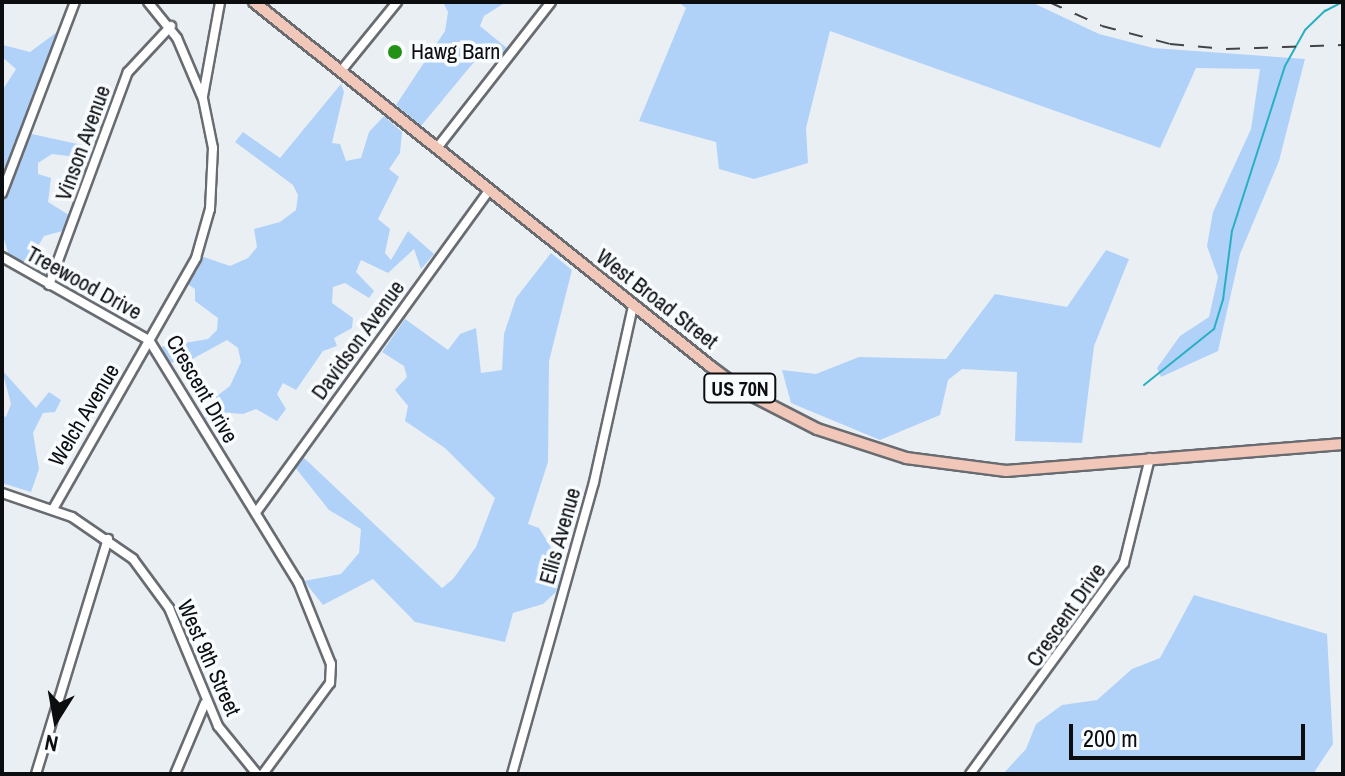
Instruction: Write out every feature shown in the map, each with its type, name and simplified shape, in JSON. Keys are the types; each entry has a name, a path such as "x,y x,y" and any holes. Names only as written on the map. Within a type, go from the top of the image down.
{"main road":[{"name":"West Broad Street","path":"254,2 745,392 817,429 906,458 1006,471 1343,444"}],"street":[{"path":"2,193 75,2"},
{"name":"Crescent Drive","path":"148,2 171,26 203,99 213,148 210,209 196,258 149,340 298,582 331,664 322,701 263,774"},
{"path":"203,99 220,2"},
{"path":"341,71 397,2"},
{"path":"437,148 551,2"},
{"name":"Vinson Avenue","path":"49,285 128,72 171,26"},
{"name":"Davidson Avenue","path":"257,511 489,190"},
{"name":"Treewood Drive","path":"2,257 149,340"},
{"name":"Ellis Avenue","path":"512,774 594,482 633,306"},
{"name":"Welch Avenue","path":"53,509 67,477 149,340"},
{"name":"Crescent Drive","path":"970,774 1124,563 1150,458"},
{"name":"West 9th Street","path":"2,493 53,509 108,539 133,559 169,608 205,703 234,749 257,774"},
{"path":"36,774 108,539"},
{"path":"175,774 205,703"}],"shaded area":[{"path":"443,2 506,2 484,16 480,26 508,49 505,53 484,50 421,126 396,105 445,31 448,12"},
{"path":"678,2 1031,2 1099,34 1153,48 1305,59 1279,161 1240,254 1218,351 1161,377 1157,368 1180,336 1209,317 1218,277 1207,246 1213,212 1251,129 1260,69 1196,68 1160,148 830,31 806,128 808,163 754,179 719,169 716,142 639,121 686,8"},
{"path":"61,29 2,184 2,91 16,69 2,57 3,45 30,52"},
{"path":"341,84 344,92 332,143 340,144 346,161 361,158 369,132 384,116 402,132 400,153 389,169 399,177 378,219 390,229 385,253 391,260 408,231 434,254 421,269 414,249 388,273 361,260 356,272 374,291 369,298 345,283 333,287 332,303 353,318 352,328 334,338 337,346 323,351 296,390 283,383 277,394 286,409 277,421 256,409 243,414 219,412 205,420 209,402 230,386 241,362 238,348 227,340 185,363 166,362 161,347 208,339 217,330 218,318 195,301 195,289 186,283 197,271 201,256 230,266 248,258 257,247 254,229 280,222 296,210 298,195 293,185 235,142 243,132 280,158"},
{"path":"27,133 96,148 92,159 52,154 38,163 38,174 51,178 48,202 72,217 66,230 44,236 28,263 9,256 2,232 2,200"},
{"path":"1106,250 1129,259 1094,346 1082,443 1015,441 1017,372 962,369 948,380 940,415 880,440 791,403 782,370 816,374 859,357 946,359 995,294 1067,307"},
{"path":"551,253 572,270 549,361 548,462 528,524 539,528 563,567 556,592 543,604 513,613 505,642 415,622 373,579 323,605 304,581 341,574 359,553 361,529 329,510 294,466 302,456 442,588 453,579 476,547 495,498 445,448 405,421 408,406 395,390 407,377 404,366 382,352 405,319 448,350 460,334 476,328 481,373 502,370 504,334 516,298"},
{"path":"2,370 36,408 49,392 61,400 55,412 43,413 33,433 39,469 31,492 2,483 2,415 6,417 11,404"},
{"path":"1194,595 1327,634 1333,744 1313,774 1003,774 1026,749 1036,724 1062,705 1097,700 1132,669 1160,658"}],"waterway":[{"path":"1144,385 1214,329 1223,300 1232,231 1285,66 1305,30 1325,11 1343,2"}],"railway":[{"path":"1049,2 1102,26 1170,44 1226,49 1343,45"}],"place":[{"name":"Hawg Barn","path":"395,52"}]}
